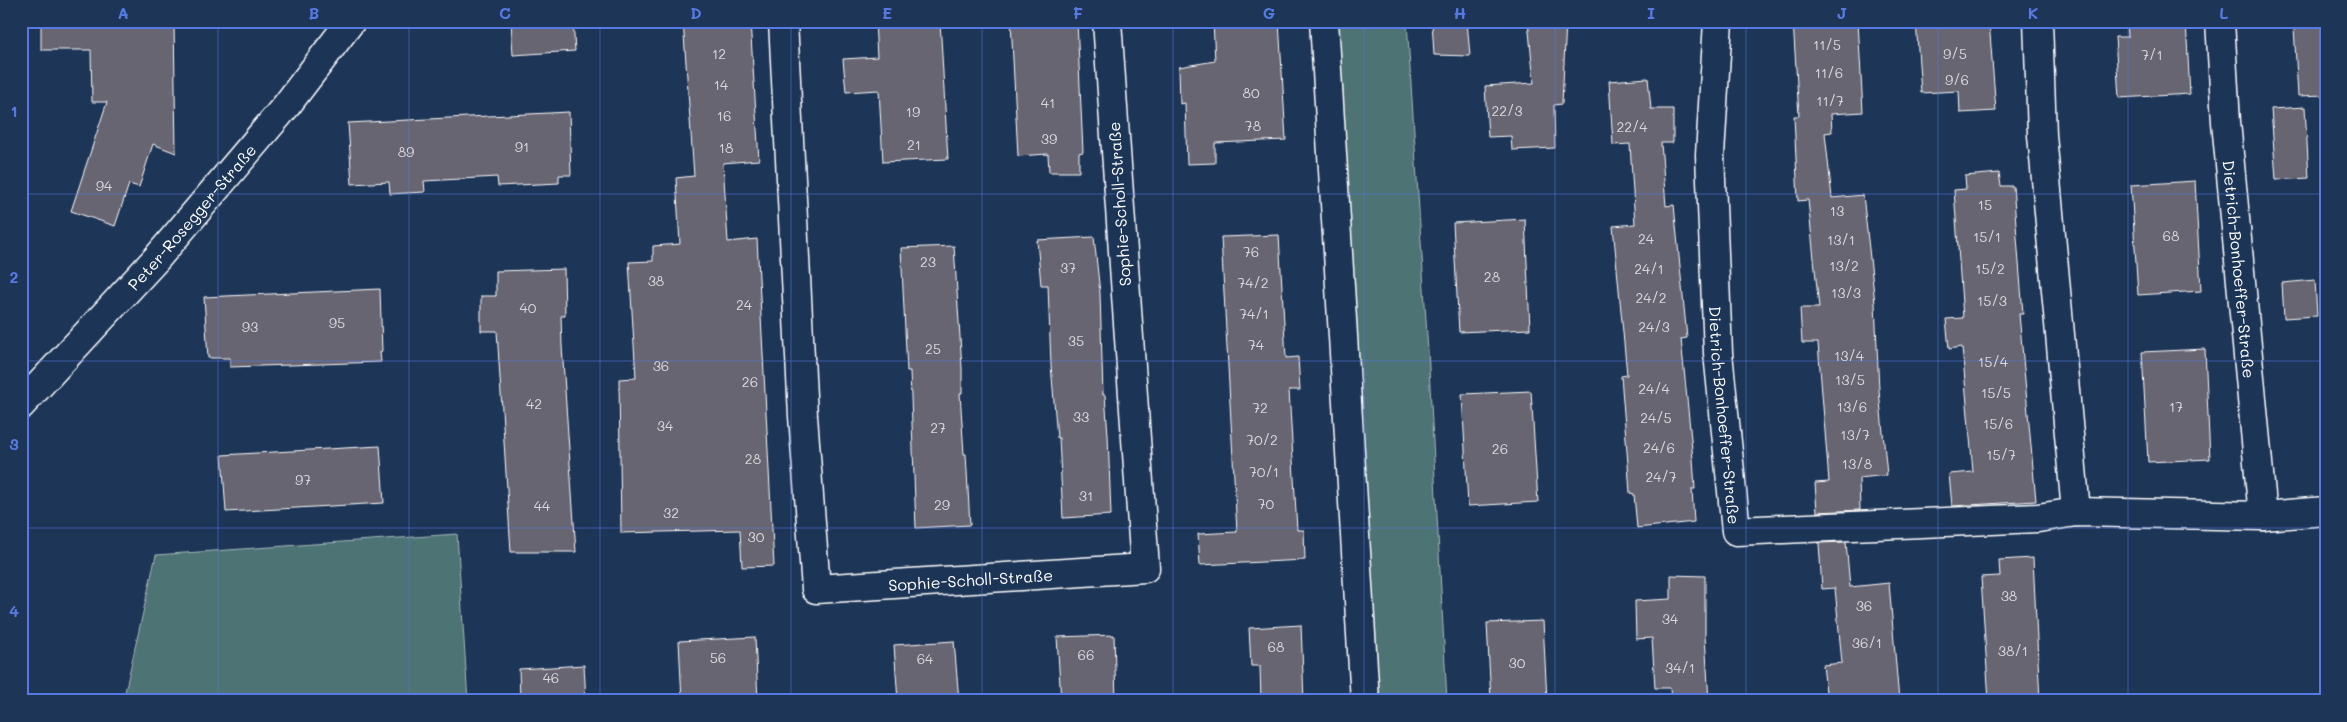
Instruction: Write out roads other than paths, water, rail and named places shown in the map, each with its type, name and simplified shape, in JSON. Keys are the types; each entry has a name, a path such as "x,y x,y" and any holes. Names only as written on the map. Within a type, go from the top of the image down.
{"street":[{"name":"Peter-Rosegger-Straße","path":"21,405 164,250 286,106 351,21"},
{"name":"Sophie-Scholl-Straße","path":"783,21 803,416 816,589 1145,568 1106,21"},
{"path":"1324,21 1366,701"},
{"name":"Dietrich-Bonhoeffer-Straße","path":"1718,21 1710,155 1718,353 1736,531 2038,518 2076,512 2263,516 2326,511"},
{"path":"2038,21 2042,135 2076,512"},
{"name":"Dietrich-Bonhoeffer-Straße","path":"2220,21 2226,122 2263,516"}]}
